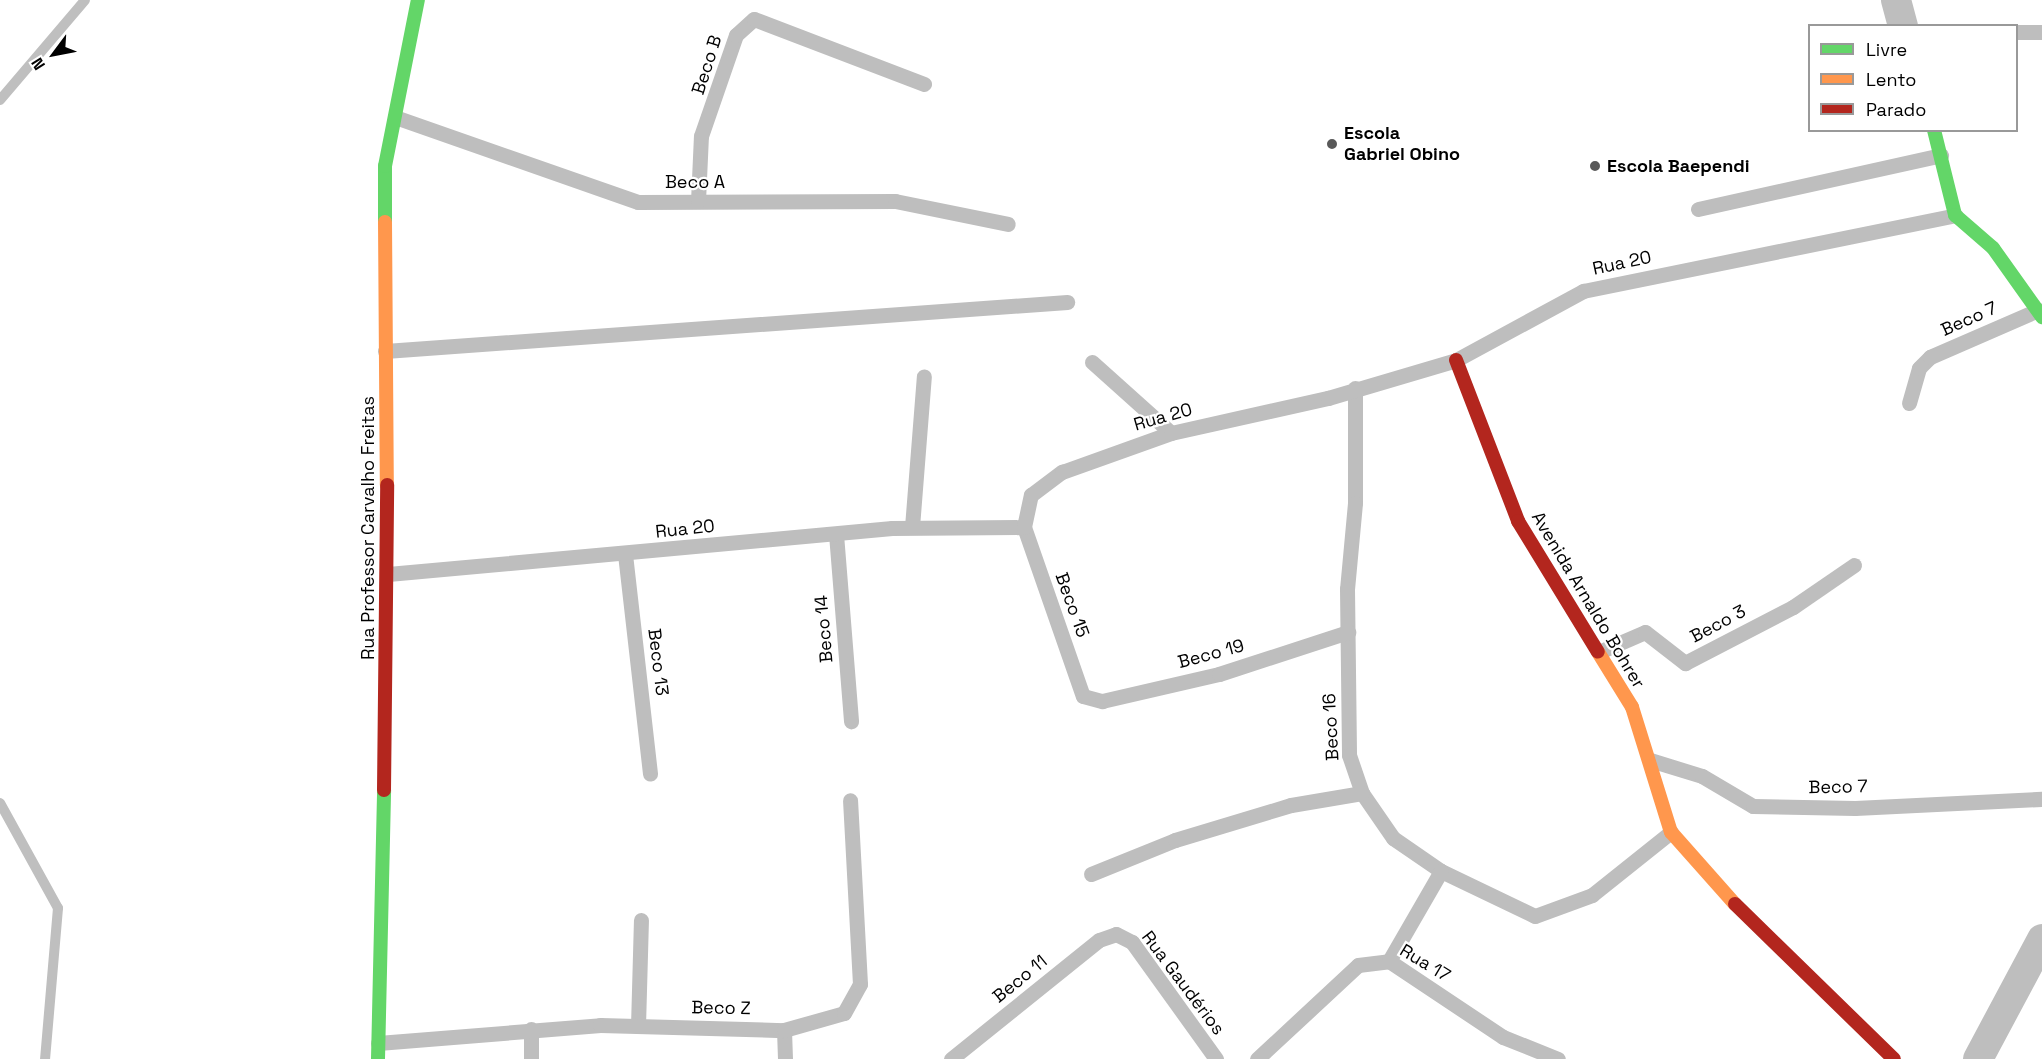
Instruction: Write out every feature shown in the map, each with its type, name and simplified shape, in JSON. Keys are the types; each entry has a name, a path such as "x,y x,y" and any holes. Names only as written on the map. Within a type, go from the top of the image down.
{"street":[{"name":"Rua Professor Carvalho Freitas","path":"378,1051 388,574 385,166 418,0"},
{"path":"1896,0 1902,24"},
{"path":"1935,132 1955,215 1993,248 2040,314"},
{"name":"Avenida Arnaldo Bohrer","path":"1456,360 1518,521 1632,707 1644,758 1671,832 1738,907 1894,1059"},
{"path":"1978,1059 2042,939"}],"lane":[{"name":"Beco B","path":"698,201 701,136 736,35 754,19 924,84"},
{"path":"2018,32 2042,32"},
{"name":"Beco A","path":"394,117 638,202 895,201 1008,224"},
{"path":"1698,209 1941,155"},
{"name":"Rua 20","path":"388,574 912,527 1024,527 1031,495 1062,472 1170,433 1355,388 1456,360 1583,291 1955,215"},
{"path":"385,351 1067,302"},
{"name":"Beco 7","path":"1909,403 1919,368 1930,357 2040,314"},
{"path":"1092,362 1170,433"},
{"path":"912,527 924,376"},
{"name":"Beco 16","path":"1355,388 1348,632 1349,755 1362,793 1393,838 1441,871 1535,916 1592,895 1671,832"},
{"name":"Beco 15","path":"1024,527 1083,696"},
{"name":"Beco 14","path":"836,534 851,721"},
{"name":"Beco 13","path":"625,554 650,774"},
{"name":"Beco 3","path":"1599,652 1645,632 1685,663 1793,607 1854,564"},
{"name":"Beco 19","path":"1083,696 1102,701 1219,674 1348,632"},
{"name":"Beco 7","path":"1644,758 1702,776 1754,806 2042,799"},
{"path":"1091,874 1175,840 1280,808 1362,793"},
{"name":"Beco Z","path":"378,1051 531,1029 638,1026 784,1030 844,1013 860,984 850,800"},
{"path":"1389,961 1441,871"},
{"path":"638,1026 641,920"},
{"name":"Beco 11","path":"951,1059 1099,940 1116,934"},
{"name":"Rua Gaudérios","path":"1116,934 1132,942 1216,1059"},
{"name":"Rua 17","path":"1257,1059 1358,965 1389,961 1503,1037 1558,1059"},
{"path":"531,1029 531,1059"},
{"path":"784,1030 785,1059"}],"waterway":[{"path":"0,100 85,0"},
{"path":"0,803 58,908 45,1059"}],"traffic: fast":[{"path":"385,222 385,166 418,0"},
{"path":"1934,132 1955,215 1993,248 2042,317"},
{"path":"378,1059 384,790"}],"traffic: slow":[{"path":"385,222 387,485"},
{"path":"1598,652 1632,707 1671,832 1735,904"}],"traffic: jam":[{"path":"1456,360 1518,521 1598,652"},
{"path":"384,790 387,485"},
{"path":"1735,904 1894,1059"}],"place":[{"name":"Escola Gabriel Obino","path":"1332,144"},
{"name":"Escola Baependi","path":"1595,166"}]}
